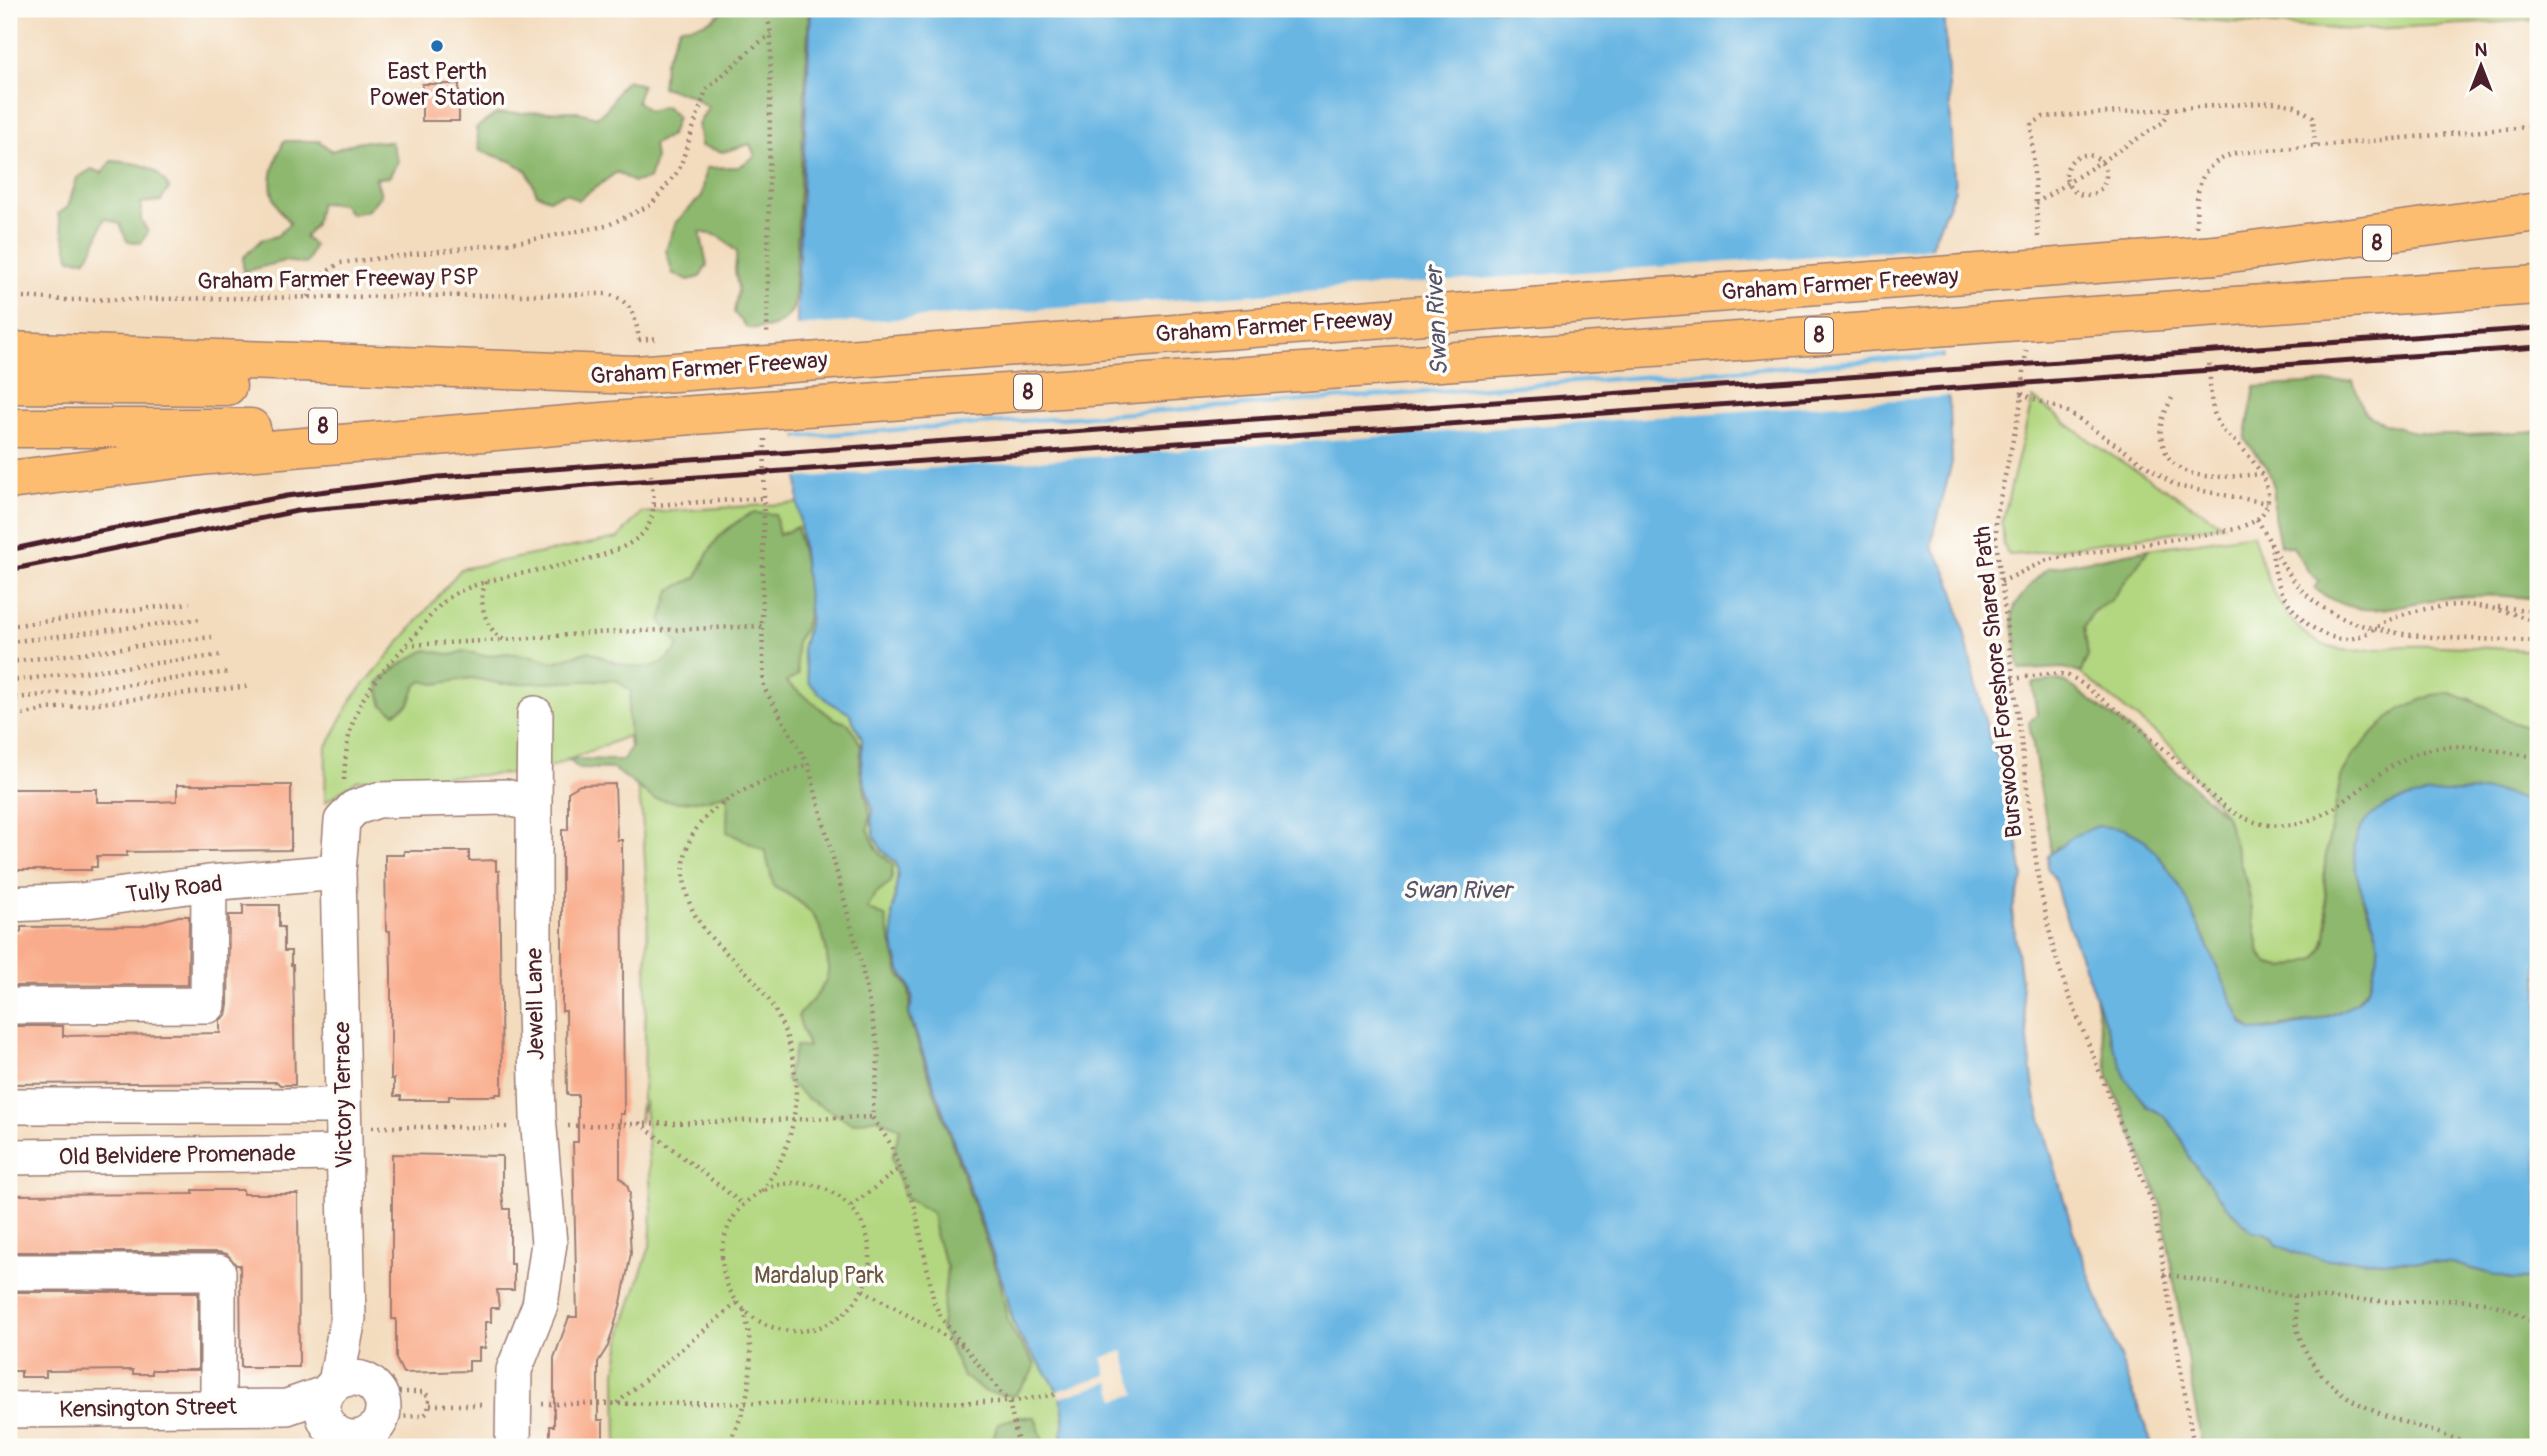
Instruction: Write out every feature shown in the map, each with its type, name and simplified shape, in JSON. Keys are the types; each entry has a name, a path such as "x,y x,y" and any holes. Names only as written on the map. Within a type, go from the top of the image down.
{"highway":[{"path":"2205,244 2538,212"},
{"name":"Graham Farmer Freeway","path":"9,384 381,387 637,357 2205,244 2538,232"},
{"name":"Graham Farmer Freeway","path":"9,428 204,429 638,419 2538,285"},
{"path":"9,351 637,357"},
{"path":"9,480 209,455 638,419"}],"street":[{"name":"Jewell Lane","path":"513,1447 514,1370 540,1305 548,1243 538,1117 535,714"},
{"path":"338,872 342,821 354,808 378,800 506,797 534,805"},
{"name":"Tully Road","path":"9,904 80,901 209,883 338,872"},
{"name":"Victory Terrace","path":"338,872 348,1318 357,1415"},
{"path":"9,1006 208,1005 209,883"},
{"name":"Old Belvidere Promenade","path":"9,1106 343,1107"},
{"name":"Old Belvidere Promenade","path":"9,1157 344,1153"},
{"path":"9,1272 218,1272 218,1407"},
{"name":"Kensington Street","path":"9,1410 287,1407 357,1415"}],"path":[{"path":"766,9 771,34 766,348"},
{"path":"308,297 317,278 340,264 524,241 606,226 651,205 679,170 706,90 771,34"},
{"path":"2037,247 2031,125 2043,117 2276,102 2295,106 2312,117 2315,145"},
{"path":"2036,203 2162,124 2167,116 2167,109"},
{"path":"2205,244 2196,195 2200,180 2209,167 2221,158 2236,153 2315,145 2538,126"},
{"path":"2087,155 2101,162 2106,179 2095,192 2090,195 2078,193 2068,183 2067,171 2074,160 2087,155"},
{"name":"Graham Farmer Freeway PSP","path":"9,296 65,300 606,295 620,299 630,308 636,321 637,357"},
{"name":"Burswood Foreshore Shared Path","path":"2027,340 2021,394 1996,517 1996,540 2039,884 2054,951 2066,988 2153,1205 2194,1447"},
{"path":"2001,582 2047,560 2236,529 2257,519 2267,503 2267,486 2263,474 2220,427 2212,406 2209,361"},
{"path":"2021,394 2068,412 2176,486 2267,503"},
{"path":"2172,398 2160,422 2161,440 2169,461 2187,473 2214,477 2263,474"},
{"path":"765,430 762,626 764,688 808,764 861,963 879,1052 872,1117 890,1143 915,1207 934,1302 941,1318 1009,1402 1019,1447"},
{"path":"342,821 345,759 351,724 363,697 449,597 486,581 612,553 639,537 650,524 654,505 651,475"},
{"path":"654,505 764,498"},
{"path":"2257,519 2287,573 2306,594 2327,610 2395,633 2538,642"},
{"path":"2271,543 2275,571 2281,590 2291,607 2318,631 2333,637 2348,639 2393,619 2441,606 2538,611"},
{"path":"486,581 482,594 485,612 494,632 504,640"},
{"path":"9,626 190,603"},
{"path":"2469,606 2510,613 2538,624"},
{"path":"9,642 201,619"},
{"path":"406,646 593,633 762,626"},
{"path":"9,662 212,636"},
{"path":"9,681 223,655"},
{"path":"9,699 230,672"},
{"path":"2012,679 2061,674 2074,678 2146,734 2214,798 2236,814 2264,824 2292,824 2314,820 2331,811 2386,768 2442,747 2538,758"},
{"path":"9,718 48,709 251,687"},
{"path":"762,1191 775,1186 802,1183 825,1188 851,1206 867,1234 871,1258 863,1290 844,1314 814,1328 782,1329 769,1325 744,1309 724,1274 722,1251 727,1229 744,1205 762,1191 776,1173 785,1153 797,1096 796,1065 789,1042 761,989 701,926 690,905 682,861 689,839 707,815 735,794 808,764"},
{"path":"576,1125 872,1117"},
{"path":"639,1123 744,1205"},
{"path":"394,1127 494,1127"},
{"path":"851,1206 900,1168"},
{"path":"2163,1274 2294,1296 2395,1302 2486,1302 2513,1311 2538,1325"},
{"path":"863,1290 965,1348"},
{"path":"2294,1296 2299,1336 2317,1371 2341,1394 2368,1409 2476,1447"},
{"path":"617,1404 738,1302"},
{"path":"726,1447 737,1429 751,1375 751,1351 744,1309"},
{"path":"424,1392 429,1397 428,1412 423,1416 357,1415 424,1392"},
{"path":"542,1404 1009,1402 1058,1394"},
{"path":"430,1405 480,1405"}],"green space":[{"path":"724,9 809,9 794,307 780,323 763,328 748,328 734,313 738,289 735,270 737,252 719,236 700,232 707,265 700,277 689,280 673,274 666,250 676,222 702,196 706,168 739,167 755,156 750,144 723,152 701,146 698,125 708,107 689,95 662,87 665,62 680,27 704,23 715,18"},
{"path":"2092,9 2538,9 2538,20 2353,30"},
{"path":"627,80 642,85 637,101 648,111 666,106 677,117 671,135 653,144 655,159 649,179 633,182 617,172 578,200 566,193 549,199 537,194 527,171 511,161 480,151 476,128 496,114 575,111 596,117 607,109"},
{"path":"284,141 319,141 332,151 360,141 391,142 398,161 389,177 376,178 381,195 367,211 350,214 342,204 320,203 315,224 305,237 314,246 306,264 284,261 243,272 243,258 261,240 277,236 290,223 276,203 271,184"},
{"path":"111,161 151,169 169,188 161,201 141,203 141,220 148,232 141,243 127,241 120,224 105,218 85,260 70,259 58,214 68,207 77,178 92,169 102,173"},
{"path":"2353,381 2365,413 2405,430 2449,435 2538,431 2538,599 2470,596 2364,609 2332,600 2314,588 2319,581 2306,568 2293,547 2280,545 2274,515 2274,487 2267,467 2245,440 2255,387"},
{"path":"2033,398 2100,448 2223,525 2009,555 2004,546 2002,523"},
{"name":"Mardalup Park","path":"798,503 810,617 802,650 828,701 850,714 862,739 862,773 873,812 871,820 882,850 896,863 898,873 892,917 900,970 909,984 913,1000 909,1013 1006,1292 1014,1325 1060,1397 1063,1414 1062,1447 617,1447 616,1372 623,1327 650,1246 652,1210 645,1100 639,1123 644,1079 648,909 642,815 628,736 535,773 358,780 325,802 326,748 352,699 461,569 618,538 641,513"},
{"path":"752,513 775,514 779,535 797,527 808,586 808,616 796,641 798,675 786,682 833,718 849,724 861,745 860,770 870,814 868,829 877,850 893,865 891,882 875,894 867,909 885,916 899,974 910,993 908,1015 1001,1285 1010,1326 1035,1364 1032,1374 1014,1396 986,1392 963,1376 941,1328 947,1267 936,1238 932,1213 904,1197 892,1158 900,1128 877,1118 852,1123 808,1099 786,1080 796,1046 808,1047 798,1016 827,978 825,942 817,921 804,905 774,887 765,851 727,832 728,793 706,800 679,802 654,799 614,769 578,768 568,759 623,760 631,746 628,714 631,691 616,680 502,684 472,678 435,684 422,681 416,686 409,704 395,713 382,705 378,683 398,666 426,650 453,655 463,651 485,656 507,653 554,662 589,651 635,667 654,666 663,662 679,647 661,621 670,590 697,577 717,539"},
{"path":"2253,534 2264,569 2280,604 2303,632 2318,642 2336,649 2353,651 2422,646 2538,651 2538,732 2508,721 2469,698 2332,826 2326,851 2324,877 2327,928 2322,948 2317,959 2285,968 2269,964 2260,954 2248,889 2226,816 2171,746 2080,673 2088,656 2084,627 2093,612 2110,601 2149,549"},
{"path":"2149,549 2110,601 2092,612 2084,627 2088,656 2080,673 2064,668 2019,668 2012,617 2015,605 2048,568"},
{"path":"2058,680 2066,682 2134,733 2226,816 2248,889 2260,954 2269,964 2285,968 2316,959 2325,944 2328,920 2324,876 2326,854 2341,777 2354,754 2386,720 2401,709 2432,695 2451,693 2487,707 2508,721 2538,731 2538,804 2495,791 2362,897 2378,935 2379,952 2369,987 2351,1007 2317,1020 2253,1031 2057,847 2052,855 2029,723 2037,714 2032,683"},
{"path":"2094,990 2112,1042 2146,1106 2163,1115 2177,1131 2191,1160 2245,1225 2323,1259 2451,1263 2513,1280 2538,1280 2538,1447 2202,1447 2161,1203 2109,1078"},
{"path":"1019,1417 1035,1417 1045,1447 991,1445 998,1423"}],"water":[{"name":"Swan River","path":"811,9 1944,9 1955,189 1928,253 1950,409 1952,462 1931,545 1954,590 1990,741 2009,785 2023,878 2012,911 2035,1097 2072,1228 2153,1447 1062,1447 1063,1414 1060,1397 1014,1325 1006,1292 909,1013 913,999 909,984 900,970 893,942 892,917 898,873 896,863 882,850 875,838 871,820 873,812 862,773 862,739 850,714 828,701 809,683 802,650 810,617 798,503 797,291"},
{"path":"2495,791 2538,804 2538,1280 2513,1280 2451,1263 2323,1259 2296,1253 2277,1245 2273,1237 2265,1232 2253,1232 2226,1206 2191,1160 2177,1131 2163,1115 2147,1106 2126,1079 2061,904 2055,880 2047,867 2048,856 2073,836 2098,826 2125,829 2145,840 2183,892 2243,1024 2253,1031 2283,1027 2317,1020 2348,1007 2360,998 2370,985 2378,955 2378,939 2361,890 2354,859 2355,843 2360,829 2371,816 2383,808 2413,797"}],"pier":[{"path":"1933,248 1931,253 1946,353 794,435 794,326"},
{"path":"1946,358 1952,396 795,478 794,439"},
{"path":"1123,1351 1136,1394 1116,1400 1110,1382 1059,1398 1057,1391 1107,1375 1102,1358"}],"building":[{"path":"422,84 459,84 459,121 422,121"},
{"path":"615,784 617,840 622,840 624,1114 620,1114 620,1177 630,1194 628,1203 631,1253 621,1303 608,1346 598,1362 598,1420 603,1420 603,1447 550,1447 550,1426 554,1426 554,1358 569,1317 577,1317 573,1142 578,1142 578,1095 567,1095 566,1011 562,1011 562,830 568,830 568,792 580,785"},
{"path":"177,785 291,785 291,850 127,852 127,856 97,856 97,867 91,867 91,870 9,870 9,789 97,789 97,802 154,802 177,801"},
{"path":"404,851 469,851 469,861 496,860 496,871 499,871 502,1094 449,1096 449,1100 401,1100 401,1096 394,1096 394,1079 391,1079 390,931 386,931 385,855 404,855"},
{"path":"243,905 279,905 279,927 284,927 284,951 291,951 293,965 295,1085 280,1085 277,1082 9,1084 9,1026 63,1026 63,1036 220,1033 220,1020 226,1015 228,1005 229,915 243,915"},
{"path":"189,916 188,985 9,986 9,932 21,932 21,927 141,926"},
{"path":"392,1154 502,1156 502,1194 504,1209 510,1209 510,1264 514,1264 514,1290 497,1290 499,1308 491,1308 491,1322 485,1322 485,1348 479,1348 479,1361 469,1361 469,1371 403,1373 396,1359 396,1319 392,1319"},
{"path":"193,1190 298,1194 299,1367 241,1367 240,1265 236,1265 227,1254 9,1252 9,1195 193,1194"},
{"path":"9,1292 198,1292 198,1370 152,1370 152,1374 133,1374 133,1370 46,1371 46,1377 21,1377 21,1371 9,1371"}],"railway":[{"path":"9,550 287,496 439,477 2538,328"},
{"path":"9,570 297,511 598,484 2538,347"}],"place":[{"name":"East Perth Power Station","path":"437,46"}]}
